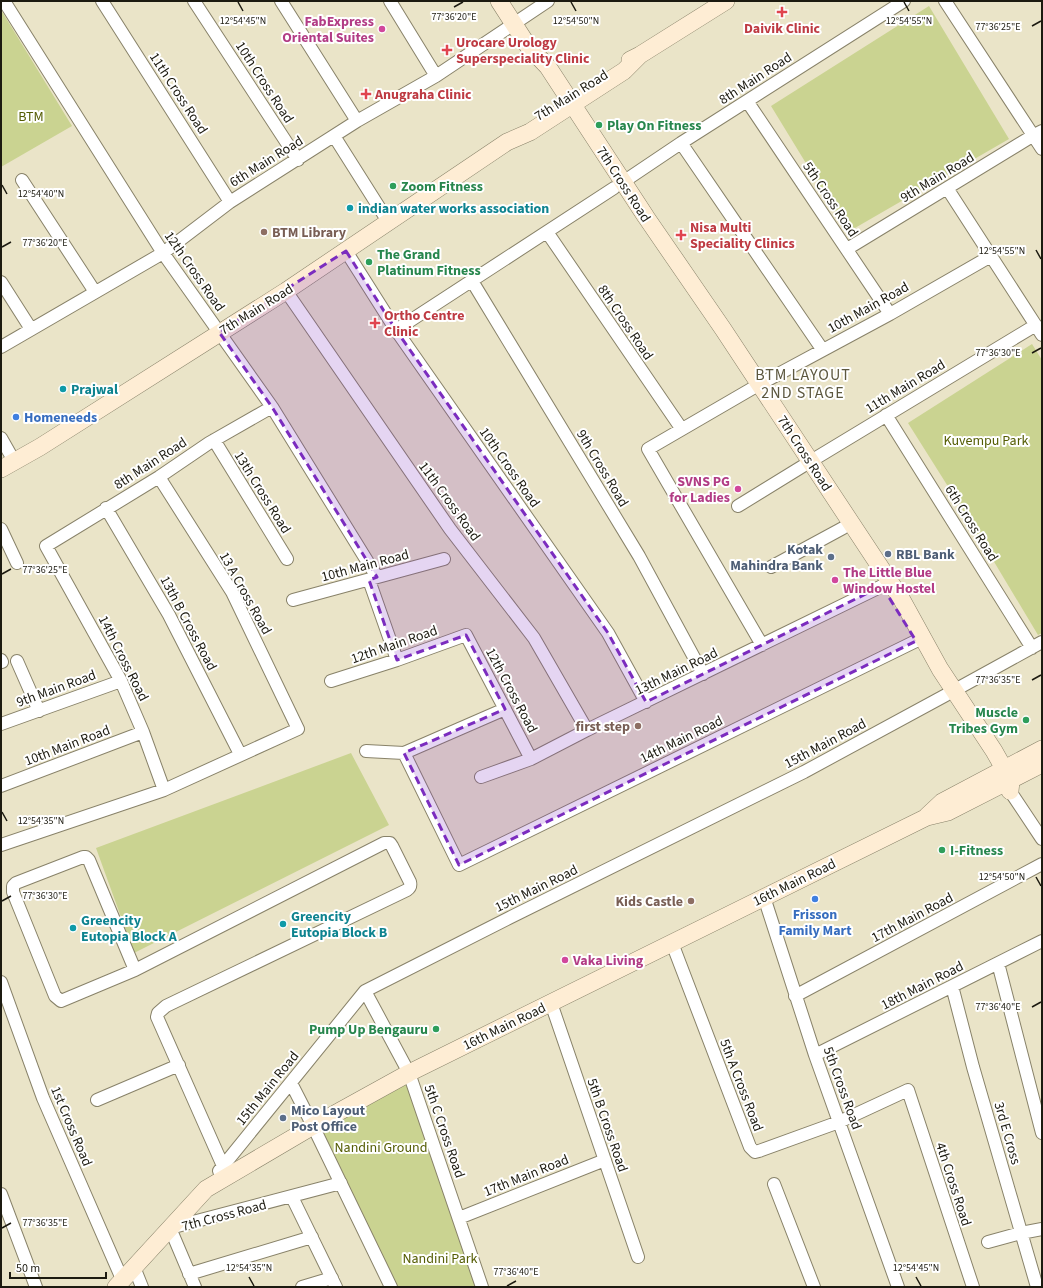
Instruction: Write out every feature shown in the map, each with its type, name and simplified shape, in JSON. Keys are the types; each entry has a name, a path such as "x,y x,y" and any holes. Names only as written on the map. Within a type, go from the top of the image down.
{"street":[{"name":"12th Cross Road","path":"4,1 163,252 272,407 373,578 396,660"},
{"name":"11th Cross Road","path":"102,1 230,202"},
{"name":"10th Cross Road","path":"194,1 298,160"},
{"path":"281,1 357,121"},
{"path":"390,1 436,76"},
{"name":"7th Cross Road","path":"499,1 528,46 540,72 566,103 618,185 655,248 756,386 807,464 902,600 940,669 950,693"},
{"name":"6th Main Road","path":"1,347 163,252 230,202 357,121 436,76 548,1"},
{"name":"7th Main Road","path":"7,465 40,447 219,332 286,291 507,142 525,124 566,103 620,65 640,55 726,1"},
{"name":"8th Main Road","path":"396,330 904,1"},
{"path":"945,1 1038,133 1042,149"},
{"name":"5th Cross Road","path":"747,102 890,314"},
{"name":"9th Main Road","path":"847,249 1038,133"},
{"path":"334,136 389,223"},
{"path":"681,144 822,349"},
{"path":"22,180 95,292"},
{"path":"947,188 1039,330"},
{"name":"8th Cross Road","path":"547,232 681,428"},
{"name":"10th Cross Road","path":"346,251 396,330 608,633 646,702"},
{"name":"10th Main Road","path":"762,644 648,449 681,428 822,349 890,314 991,256"},
{"name":"9th Cross Road","path":"472,280 639,556 703,674"},
{"path":"1,282 31,329"},
{"name":"11th Cross Road","path":"286,291 450,529 534,638 587,730"},
{"name":"11th Main Road","path":"738,506 886,415 1039,330"},
{"name":"8th Main Road","path":"46,546 159,477 214,440 272,407"},
{"name":"6th Cross Road","path":"886,415 1037,645"},
{"path":"1,438 7,465"},
{"name":"13th Cross Road","path":"214,440 287,559"},
{"name":"7th Cross Road","path":"807,464 843,528 882,586 916,641 932,674 950,693 994,751 1005,780 1042,839"},
{"name":"13 A Cross Road","path":"159,477 232,592 298,729 240,754"},
{"name":"13th B Cross Road","path":"106,508 170,615 240,754"},
{"path":"771,567 843,528"},
{"path":"1,529 17,563"},
{"name":"14th Cross Road","path":"46,546 121,681 143,732 164,790"},
{"name":"10th Main Road","path":"293,600 444,559"},
{"name":"13th Main Road","path":"481,778 532,759 587,730 882,586"},
{"name":"12th Cross Road","path":"466,635 532,759"},
{"name":"12th Main Road","path":"331,681 466,635"},
{"name":"14th Main Road","path":"404,753 459,865 916,641"},
{"name":"15th Main Road","path":"206,1189 222,1166 365,991 516,914 804,772 1037,645"},
{"path":"18,662 39,711"},
{"name":"9th Main Road","path":"1,724 121,681"},
{"path":"366,750 404,753 505,709"},
{"name":"10th Main Road","path":"1,786 143,732"},
{"name":"16th Main Road","path":"1005,780 1042,749"},
{"path":"1,845 164,790 240,754"},
{"name":"16th Main Road","path":"124,1278 206,1189 313,1126 409,1073 672,942 927,816 948,812 1005,780 1042,764"},
{"path":"135,970 89,860 86,857 24,880 13,886 13,892 55,996 61,1001 135,970 384,843 390,843 410,882 411,885 409,889 173,1003 158,1013 158,1017 222,1166"},
{"name":"17th Main Road","path":"795,996 1042,864"},
{"name":"5th Cross Road","path":"764,897 795,996 898,1287"},
{"name":"18th Main Road","path":"816,1055 1042,941"},
{"name":"5th A Cross Road","path":"672,942 752,1150 754,1152 759,1151 839,1122"},
{"path":"998,963 1042,1133"},
{"name":"1st Cross Road","path":"1,982 43,1098 124,1278"},
{"name":"3rd E Cross","path":"952,986 1037,1287"},
{"name":"5th C Cross Road","path":"365,991 409,1073 482,1287"},
{"name":"5th B Cross Road","path":"551,1003 638,1257"},
{"path":"97,1100 179,1065"},
{"path":"291,1083 391,1287"},
{"name":"4th Cross Road","path":"839,1122 908,1090 973,1287"},
{"name":"17th Main Road","path":"459,1218 605,1160"},
{"name":"7th Cross Road","path":"195,1287 170,1228 341,1183"},
{"path":"774,1184 814,1287"},
{"path":"1,1194 36,1287"},
{"path":"292,1197 334,1282 302,1287"},
{"path":"988,1242 1021,1233 1042,1230"},
{"path":"189,1274 312,1237"},
{"path":"124,1278 142,1287"}],"highlighted area":[{"path":"346,251 396,330 608,633 646,702 882,586 916,641 459,865 404,753 505,709 466,635 397,660 369,580 377,577 272,407 219,332"}],"green space":[{"path":"929,6 1009,139 848,232 771,106"},
{"name":"BTM","path":"1,10 72,126 1,167"},
{"name":"Kuvempu Park","path":"1032,344 1042,360 1042,633 1038,635 966,515 908,423"},
{"path":"351,753 389,825 134,953 96,848"},
{"name":"Nandini Ground","path":"406,1079 479,1287 398,1287 320,1128"}],"place":[{"name":"Daivik Clinic","path":"782,12"},
{"name":"FabExpress Oriental Suites","path":"382,29"},
{"name":"Urocare Urology Superspeciality Clinic","path":"447,50"},
{"name":"Anugraha Clinic","path":"366,94"},
{"name":"Play On Fitness","path":"599,125"},
{"name":"Zoom Fitness","path":"393,186"},
{"name":"indian water works association","path":"350,208"},
{"name":"BTM Library","path":"264,232"},
{"name":"Nisa Multi Speciality Clinics","path":"681,235"},
{"name":"The Grand Platinum Fitness","path":"369,262"},
{"name":"Ortho Centre Clinic","path":"375,323"},
{"name":"Prajwal","path":"63,389"},
{"name":"Homeneeds","path":"16,417"},
{"name":"SVNS PG for Ladies","path":"738,489"},
{"name":"RBL Bank","path":"888,554"},
{"name":"Kotak Mahindra Bank","path":"831,557"},
{"name":"The Little Blue Window Hostel","path":"835,580"},
{"name":"Muscle Tribes Gym","path":"1026,720"},
{"name":"first step","path":"638,726"},
{"name":"I-Fitness","path":"942,850"},
{"name":"Frisson Family Mart","path":"815,899"},
{"name":"Kids Castle","path":"691,901"},
{"name":"Greencity Eutopia Block B","path":"283,924"},
{"name":"Greencity Eutopia Block A","path":"73,928"},
{"name":"Vaka Living","path":"565,960"},
{"name":"Pump Up Bengauru","path":"436,1029"},
{"name":"Mico Layout Post Office","path":"283,1118"}],"district":[{"name":"BTM LAYOUT 2ND STAGE","path":"803,383"}],"park label":[{"name":"Nandini Park","path":"440,1258"}]}
